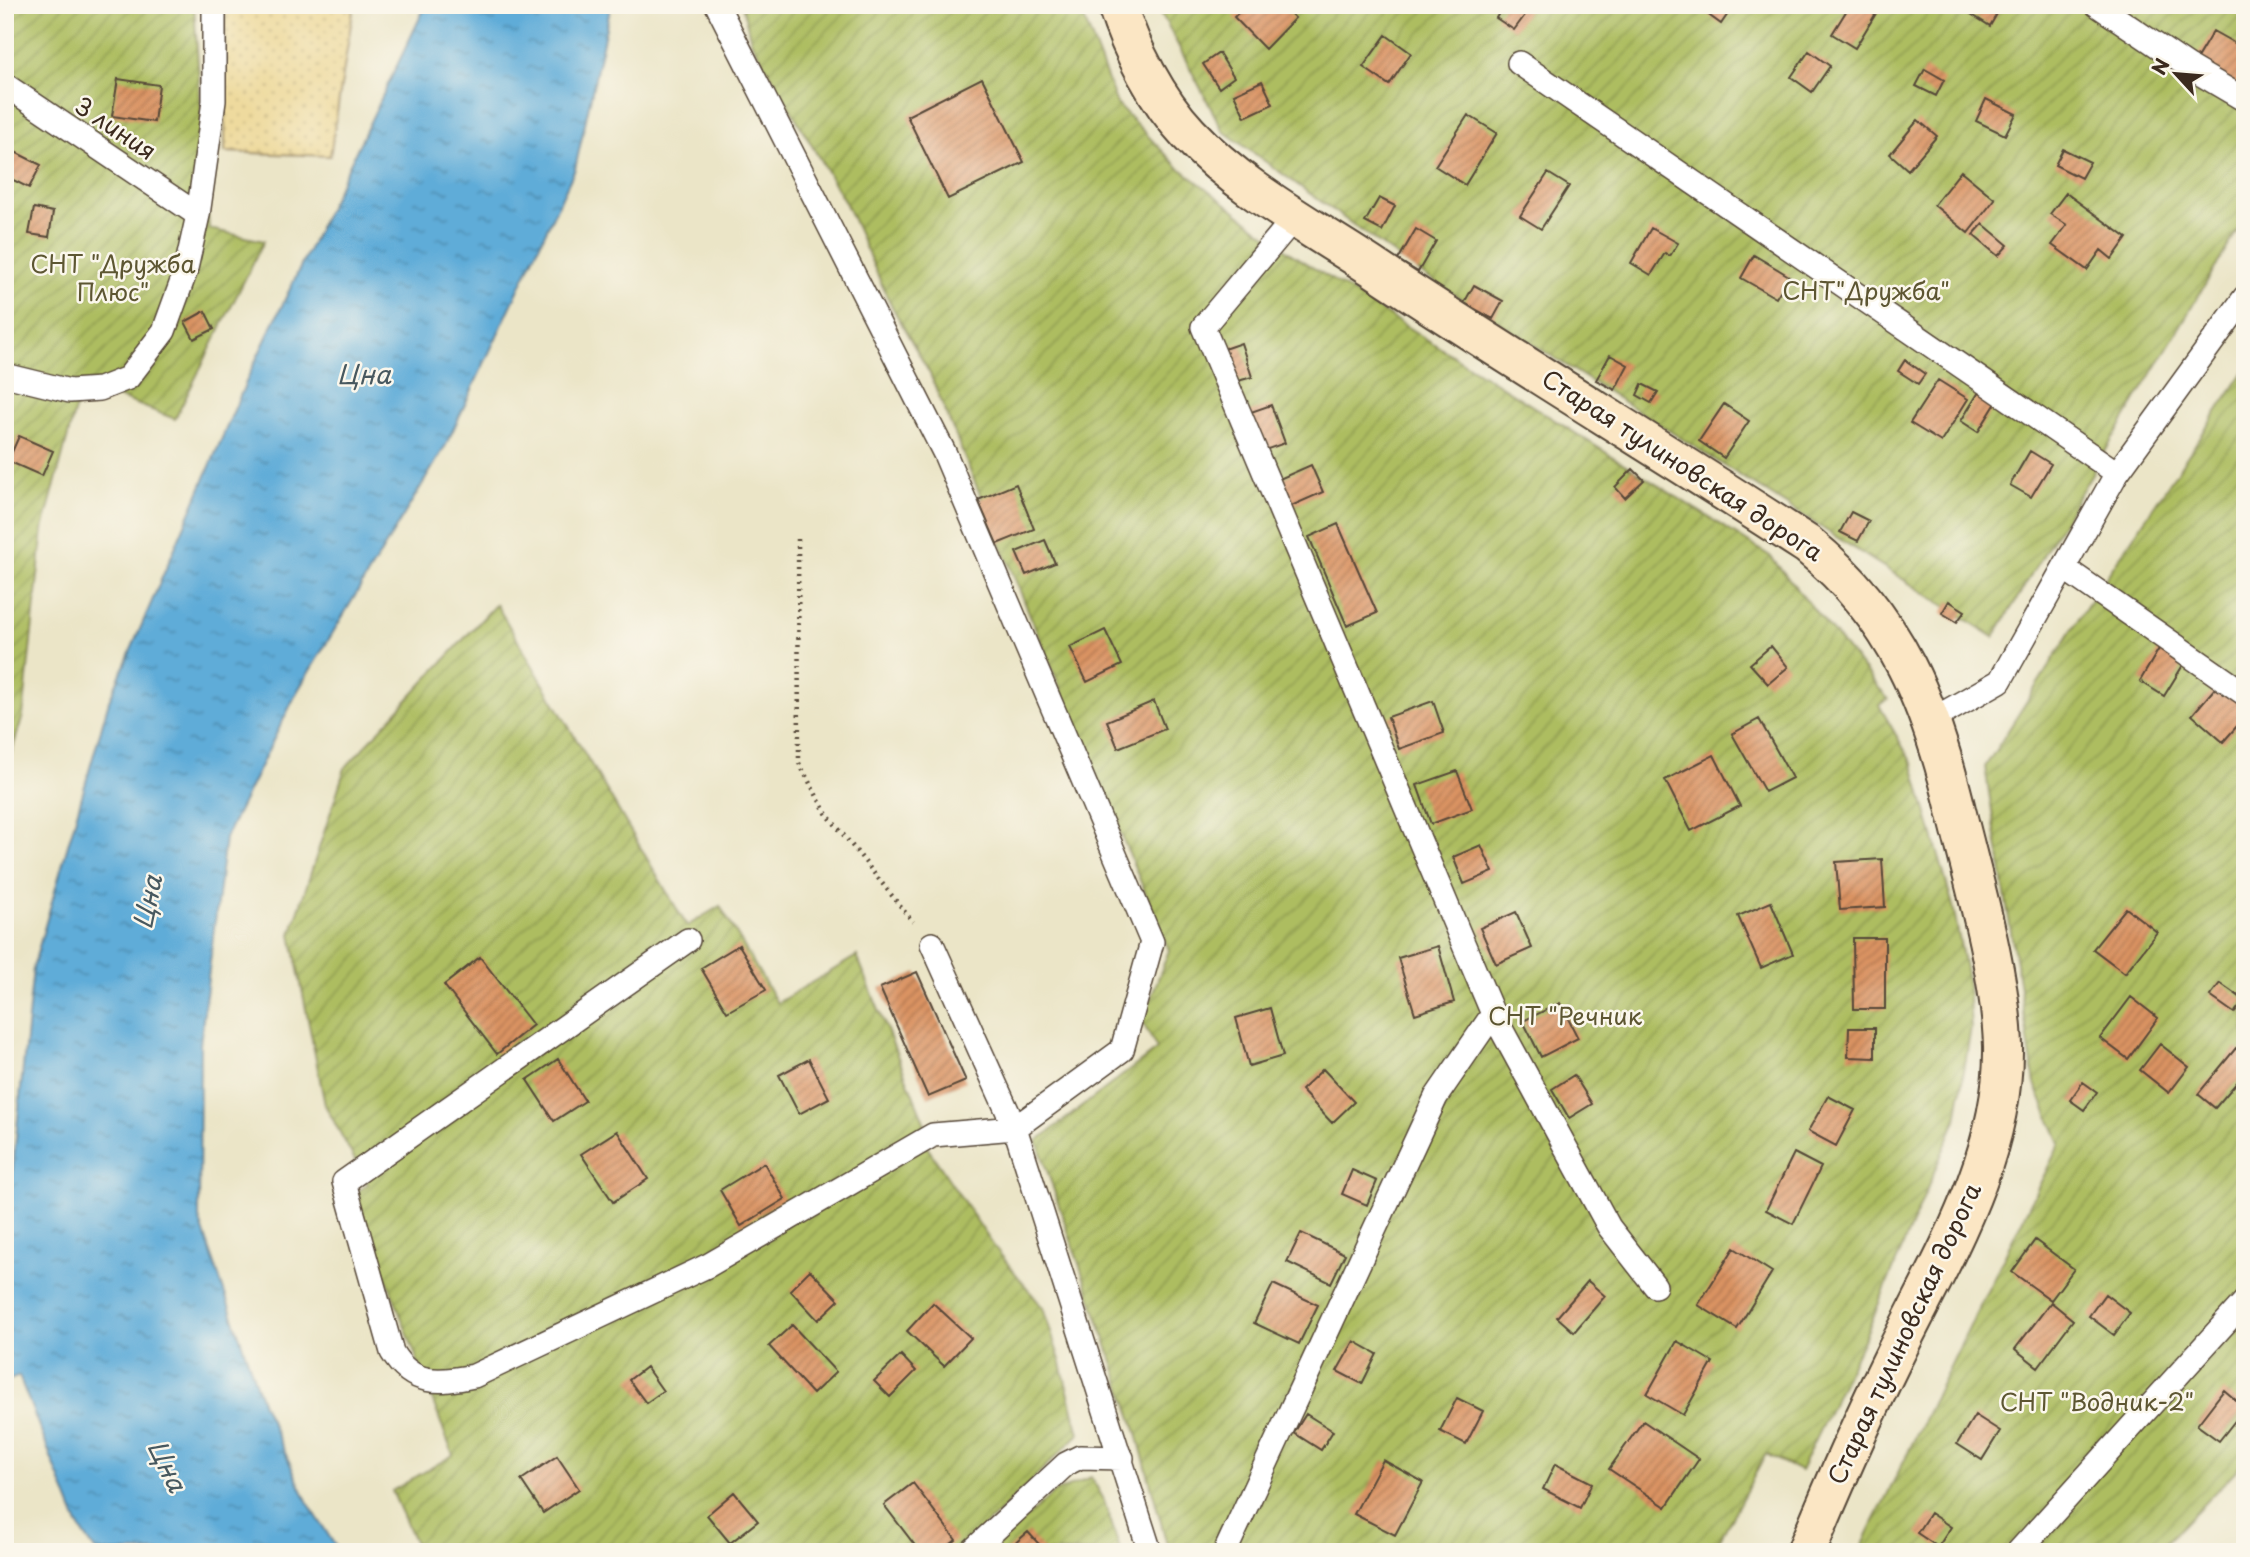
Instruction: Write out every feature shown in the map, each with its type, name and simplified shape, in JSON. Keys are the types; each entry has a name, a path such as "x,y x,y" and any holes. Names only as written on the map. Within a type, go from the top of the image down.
{"street":[{"name":"Старая тулиновская дорога","path":"1117,5 1124,28 1158,92 1189,134 1224,166 1296,216 1808,545 1853,585 1882,621 1916,685 1950,781 1990,960 2003,1045 1999,1102 1967,1207 1874,1397 1806,1552"}],"lane":[{"path":"5,375 70,391 100,389 128,378 164,331 185,273 198,215 214,101 215,5"},
{"path":"688,940 344,1182 392,1352 401,1368 418,1377 444,1382 474,1376 709,1265 933,1135 1015,1128 1122,1050 1152,942 945,453 717,5"},
{"path":"2097,5 2189,67 2245,100"},
{"path":"1519,63 2117,473"},
{"name":"3 линия","path":"5,85 198,215"},
{"path":"1296,216 1203,327 1493,1014 1609,1227 1655,1286"},
{"path":"1930,721 2000,681 2117,473 2245,297"},
{"path":"2064,568 2245,694"},
{"path":"932,944 1015,1128 1150,1552"},
{"path":"1225,1552 1436,1097 1493,1014"},
{"path":"2018,1552 2245,1301"},
{"path":"971,1552 1066,1464 1080,1457 1122,1458"}],"path":[{"path":"798,539 799,763 826,813 932,944"}],"sand":[{"path":"225,5 354,5 330,156 225,152"}],"green space":[{"name":"СНТ \"Дружба Плюс\"","path":"5,5 194,5 209,229 264,241 175,419 82,383 43,529 23,716 5,772"},
{"name":"СНТ \"Речник","path":"742,5 1079,5 1117,104 1177,166 1290,253 1770,556 1888,699 1879,705 1913,765 1953,906 1968,984 1971,1027 1956,1120 1866,1334 1800,1471 1766,1454 1713,1552 1169,1552 1136,1430 1037,1141 1157,1049 1142,1021 1169,950 930,374 891,305 846,204 751,41"},
{"name":"СНТ\"Дружба\"","path":"1157,5 2245,5 2245,218 1994,637 1416,270 1223,131"},
{"name":"СНТ \"Водник-2\"","path":"2245,370 2245,1461 2157,1552 1859,1552 2060,1143 2035,1084 1985,767 2087,606"},
{"path":"496,604 687,926 720,906 777,1003 857,956 929,1134 921,1138 993,1245 1043,1308 1079,1434 958,1552 419,1552 392,1491 453,1455 355,1194 368,1184 325,1105 291,934 345,768"},
{"path":"1091,1477 1103,1498 1121,1552 990,1552 1053,1493"}],"water":[{"name":"Цна","path":"426,5 611,5 575,169 446,445 297,692 225,838 200,1045 199,1218 262,1402 307,1501 339,1552 96,1552 78,1525 19,1376 5,1382 5,1247 33,968 109,701 253,366"}],"building":[{"path":"1246,5 1282,5 1295,18 1265,49 1234,17"},
{"path":"1504,5 1519,5 1528,11 1514,30 1496,18"},
{"path":"1701,5 1734,5 1721,24 1699,8"},
{"path":"1850,5 1870,5 1878,10 1855,48 1832,34"},
{"path":"1969,5 2002,5 1990,26 1966,11"},
{"path":"2213,31 2245,49 2245,69 2235,86 2194,63"},
{"path":"1386,35 1411,53 1389,85 1363,67"},
{"path":"1809,51 1830,66 1812,92 1791,77"},
{"path":"1219,53 1234,77 1219,88 1203,64"},
{"path":"1925,69 1944,80 1936,96 1916,86"},
{"path":"982,78 1024,162 948,199 907,116"},
{"path":"118,79 159,85 154,122 112,116"},
{"path":"1262,81 1273,104 1245,117 1234,94"},
{"path":"1986,99 2016,114 2005,135 1976,121"},
{"path":"1468,115 1497,133 1465,185 1435,166"},
{"path":"1918,120 1937,136 1908,170 1890,154"},
{"path":"5,147 41,165 29,188 5,176"},
{"path":"2063,149 2090,162 2081,178 2055,165"},
{"path":"1961,171 1995,199 1968,233 1934,205"},
{"path":"1548,173 1569,186 1541,229 1520,216"},
{"path":"2066,193 2127,238 2112,259 2101,250 2087,270 2052,245 2067,225 2050,214"},
{"path":"1379,198 1395,206 1382,231 1365,222"},
{"path":"34,208 53,212 49,237 29,234"},
{"path":"1983,224 2008,245 1998,256 1973,235"},
{"path":"1651,228 1678,243 1670,256 1665,253 1651,275 1631,263"},
{"path":"1416,229 1436,241 1418,272 1398,260"},
{"path":"1754,255 1789,276 1776,298 1741,278"},
{"path":"1474,285 1503,301 1493,319 1464,303"},
{"path":"205,311 214,329 194,339 185,322"},
{"path":"1241,343 1252,377 1231,383 1221,350"},
{"path":"1610,355 1628,365 1615,390 1596,380"},
{"path":"1905,360 1925,374 1918,384 1898,371"},
{"path":"1938,380 1968,399 1941,442 1910,423"},
{"path":"1642,384 1658,392 1651,403 1637,395"},
{"path":"1979,392 1996,403 1978,432 1961,421"},
{"path":"1724,404 1749,421 1724,458 1699,441"},
{"path":"1271,405 1285,443 1262,451 1248,413"},
{"path":"19,436 53,451 42,476 8,461"},
{"path":"2030,451 2051,464 2031,497 2010,485"},
{"path":"1311,465 1323,492 1289,507 1277,480"},
{"path":"1633,469 1644,480 1625,498 1615,487"},
{"path":"1016,484 1034,529 997,544 978,500"},
{"path":"1851,512 1869,521 1858,541 1840,532"},
{"path":"1338,524 1377,613 1347,626 1309,537"},
{"path":"1045,540 1055,563 1026,575 1016,552"},
{"path":"1949,601 1965,611 1957,622 1942,613"},
{"path":"1105,630 1122,665 1087,682 1070,647"},
{"path":"2163,642 2188,657 2164,696 2140,681"},
{"path":"1771,646 1788,667 1768,684 1750,664"},
{"path":"2222,680 2245,700 2245,717 2223,742 2192,715"},
{"path":"1154,701 1165,729 1118,748 1107,721"},
{"path":"1433,701 1444,733 1399,749 1388,717"},
{"path":"1759,719 1792,778 1765,792 1732,734"},
{"path":"1714,755 1740,806 1691,831 1665,780"},
{"path":"1457,771 1472,809 1431,824 1417,785"},
{"path":"1481,845 1493,872 1464,884 1453,857"},
{"path":"1882,859 1885,907 1840,910 1836,862"},
{"path":"1771,902 1793,954 1761,968 1738,916"},
{"path":"2126,908 2157,932 2125,973 2093,949"},
{"path":"1516,912 1532,948 1496,964 1480,928"},
{"path":"1853,938 1885,938 1885,1009 1854,1009"},
{"path":"739,945 766,990 727,1012 701,968"},
{"path":"1438,946 1454,1002 1415,1014 1398,958"},
{"path":"480,957 533,1025 497,1054 444,985"},
{"path":"917,972 966,1081 928,1097 880,988"},
{"path":"2220,983 2244,1000 2234,1013 2210,996"},
{"path":"2131,997 2158,1018 2128,1059 2100,1038"},
{"path":"1560,1003 1578,1038 1541,1057 1523,1021"},
{"path":"1270,1008 1283,1056 1249,1066 1236,1018"},
{"path":"1849,1028 1875,1028 1875,1058 1848,1057"},
{"path":"2160,1044 2189,1067 2169,1093 2140,1070"},
{"path":"2236,1048 2245,1055 2245,1073 2215,1108 2198,1094"},
{"path":"558,1059 585,1101 554,1121 527,1080"},
{"path":"809,1059 829,1098 799,1114 779,1075"},
{"path":"1323,1069 1354,1102 1332,1123 1301,1090"},
{"path":"1574,1075 1592,1104 1569,1118 1552,1089"},
{"path":"2083,1082 2097,1092 2084,1110 2070,1100"},
{"path":"1828,1096 1855,1110 1836,1146 1808,1131"},
{"path":"617,1131 648,1179 613,1202 581,1154"},
{"path":"1794,1153 1821,1167 1793,1224 1766,1210"},
{"path":"764,1163 785,1199 741,1226 720,1190"},
{"path":"1352,1170 1377,1181 1367,1205 1342,1194"},
{"path":"1301,1233 1345,1254 1331,1283 1287,1262"},
{"path":"2035,1240 2074,1269 2051,1300 2012,1272"},
{"path":"1734,1248 1772,1272 1737,1329 1698,1305"},
{"path":"810,1270 839,1300 818,1320 790,1290"},
{"path":"1588,1281 1605,1296 1574,1332 1557,1317"},
{"path":"1273,1284 1318,1305 1299,1344 1254,1323"},
{"path":"2105,1294 2130,1313 2114,1335 2089,1316"},
{"path":"2051,1302 2073,1320 2038,1367 2015,1349"},
{"path":"933,1303 971,1338 944,1366 907,1331"},
{"path":"792,1325 836,1372 813,1394 769,1346"},
{"path":"1354,1341 1377,1354 1362,1384 1337,1371"},
{"path":"1677,1341 1713,1362 1683,1415 1647,1394"},
{"path":"901,1355 916,1371 890,1397 874,1381"},
{"path":"646,1367 663,1391 646,1403 629,1380"},
{"path":"2224,1390 2245,1408 2219,1441 2197,1425"},
{"path":"1457,1398 1483,1411 1466,1444 1440,1431"},
{"path":"1306,1414 1333,1431 1321,1450 1294,1433"},
{"path":"1975,1415 2000,1431 1982,1460 1957,1444"},
{"path":"1643,1421 1699,1459 1666,1507 1609,1469"},
{"path":"557,1456 579,1489 543,1513 521,1480"},
{"path":"1383,1460 1423,1482 1395,1535 1354,1514"},
{"path":"1555,1464 1592,1483 1580,1508 1543,1489"},
{"path":"913,1483 956,1540 941,1552 920,1552 884,1505"},
{"path":"734,1492 758,1521 730,1543 707,1515"},
{"path":"1930,1513 1951,1527 1938,1547 1917,1533"},
{"path":"1028,1532 1046,1552 1005,1552"}]}
